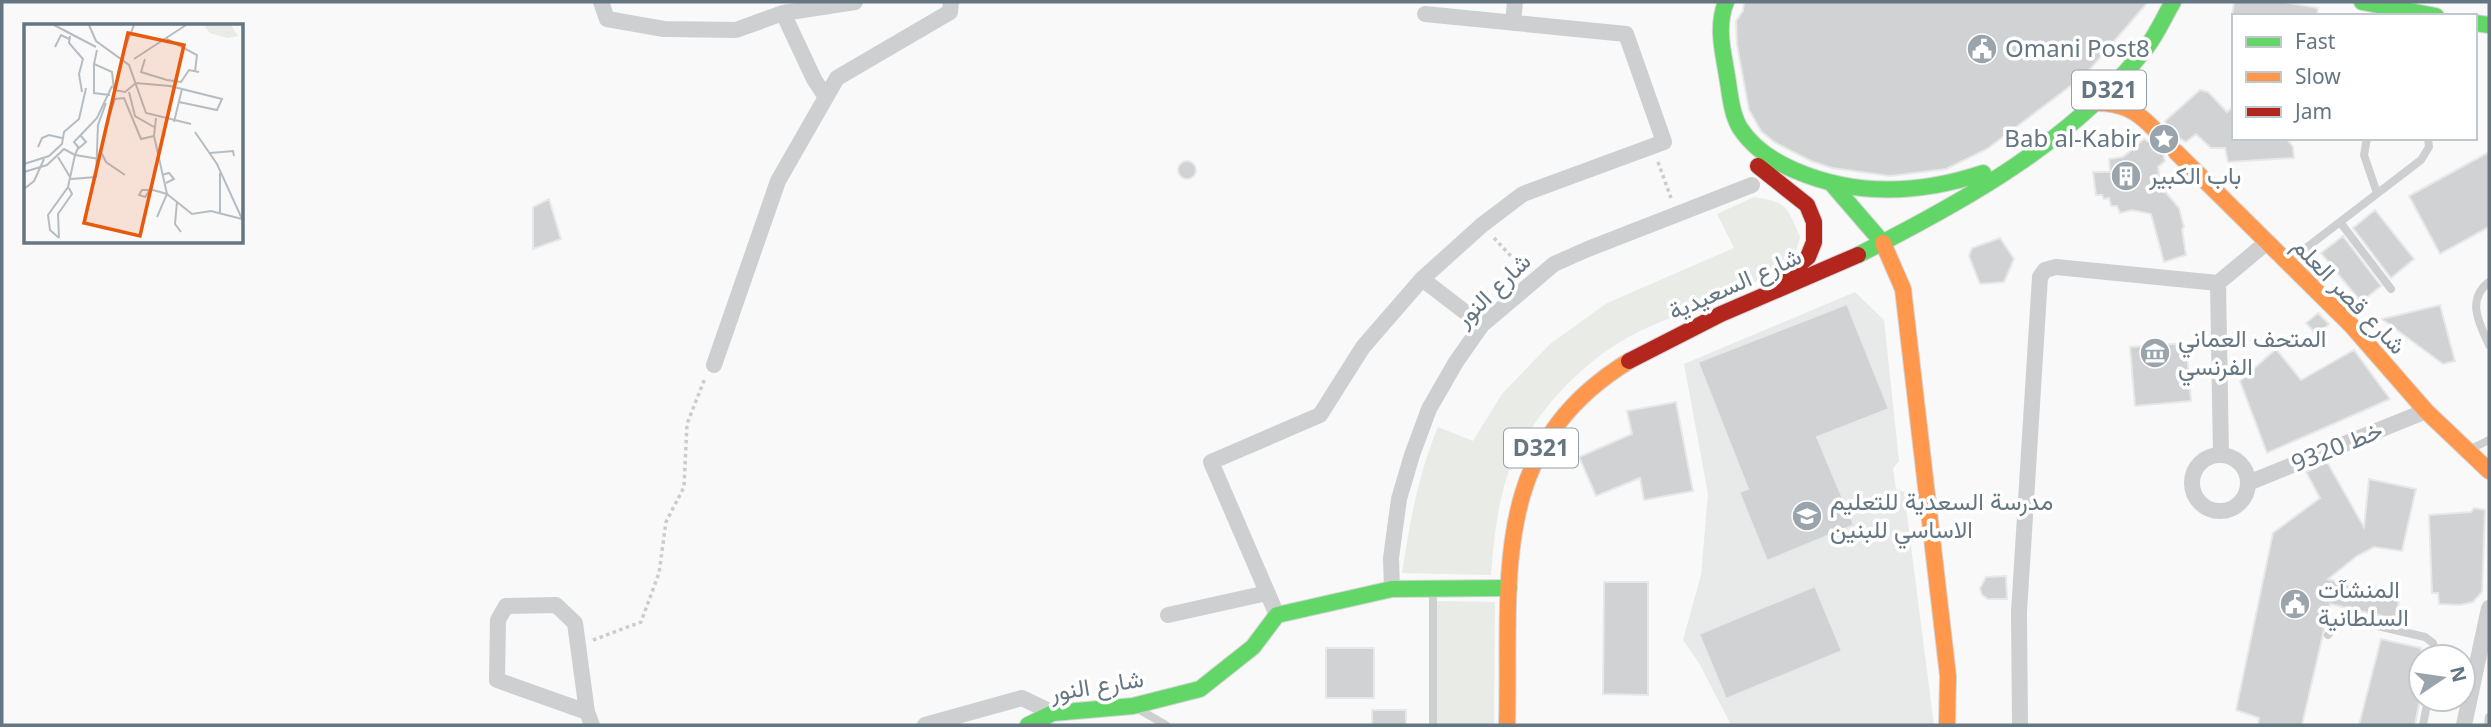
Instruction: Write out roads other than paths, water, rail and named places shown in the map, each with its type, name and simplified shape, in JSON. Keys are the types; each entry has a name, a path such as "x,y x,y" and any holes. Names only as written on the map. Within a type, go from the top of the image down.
{"main road":[{"name":"شارع السعيدية","path":"1507,725 1510,547 1516,512 1526,478 1540,449 1576,400 1626,361 1770,291 1883,243 1937,215 2024,159 2096,103 2131,67 2153,38 2174,2"},
{"name":"D321","path":"1722,3 1720,32 1731,101 1743,145 1754,163 1807,205 1815,222 1814,242 1808,257 1770,291"},
{"path":"2368,3 2411,6 2431,14"},
{"path":"2131,67 2135,109"},
{"path":"2096,103 2135,109 2155,130"},
{"name":"D321","path":"1740,128 1761,150 1782,166 1832,184 1886,192 1949,185 2024,159"},
{"name":"شارع قصر العلم","path":"2176,152 2351,325 2426,411 2489,471"},
{"path":"1832,184 1883,243 1903,289 1948,676 1947,725"},
{"path":"1277,615 1392,589 1509,588"},
{"name":"شارع النور","path":"1028,725 1053,713 1133,706 1200,688 1253,647 1277,615"}],"street":[{"path":"601,2 607,19 664,29 736,30 783,13 848,3"},
{"path":"714,365 778,181 825,96 837,78 950,12 951,2"},
{"path":"1513,23 1515,2"},
{"path":"783,13 814,79 825,96"},
{"path":"1277,615 1211,462 1320,415 1363,347 1422,279 1482,225 1523,194 1664,142 1626,34 1425,14"},
{"name":"شارع النور","path":"1392,589 1391,558 1399,499 1412,455 1429,409 1456,362 1482,325 1554,264 1752,185"},
{"path":"2020,725 2020,612 2040,277 2045,270 2056,267 2218,283 2266,243"},
{"path":"1422,279 1482,325"},
{"path":"2218,283 2221,455"},
{"name":"9320 خط","path":"2248,483 2426,411"},
{"path":"2221,455 2237,461 2243,467 2248,483 2244,498 2232,509 2217,511 2202,505 2193,491 2193,475 2203,461 2221,455"},
{"path":"1168,615 1267,593"},
{"path":"556,605 575,623 589,718 497,680 498,620 506,606 556,605"},
{"path":"2464,725 2489,608"},
{"path":"925,725 1022,698 1053,713"}],"lane":[{"path":"2367,140 2364,155 2377,193"},
{"path":"2286,263 2421,160 2429,147 2428,140"},
{"path":"2340,222 2391,289"},
{"path":"2489,282 2478,294 2475,311 2489,345"},
{"path":"2469,450 2489,440"},
{"path":"1433,589 1433,725"},
{"path":"2328,635 2338,623 2356,621 2425,637 2433,643"},
{"path":"1133,706 1166,725"},
{"path":"2487,725 2489,717"}],"place":[{"name":"Omani Post8","path":"1982,49"},
{"name":"Bab al-Kabir","path":"2164,139"},
{"name":"باب الکبیر","path":"2126,176"},
{"name":"المتحف العماني الفرنسي","path":"2155,353"},
{"name":"مدرسة السعدية للتعليم الاساسي للبنين","path":"1807,516"},
{"name":"المنشآت السلطانية","path":"2295,604"}]}
